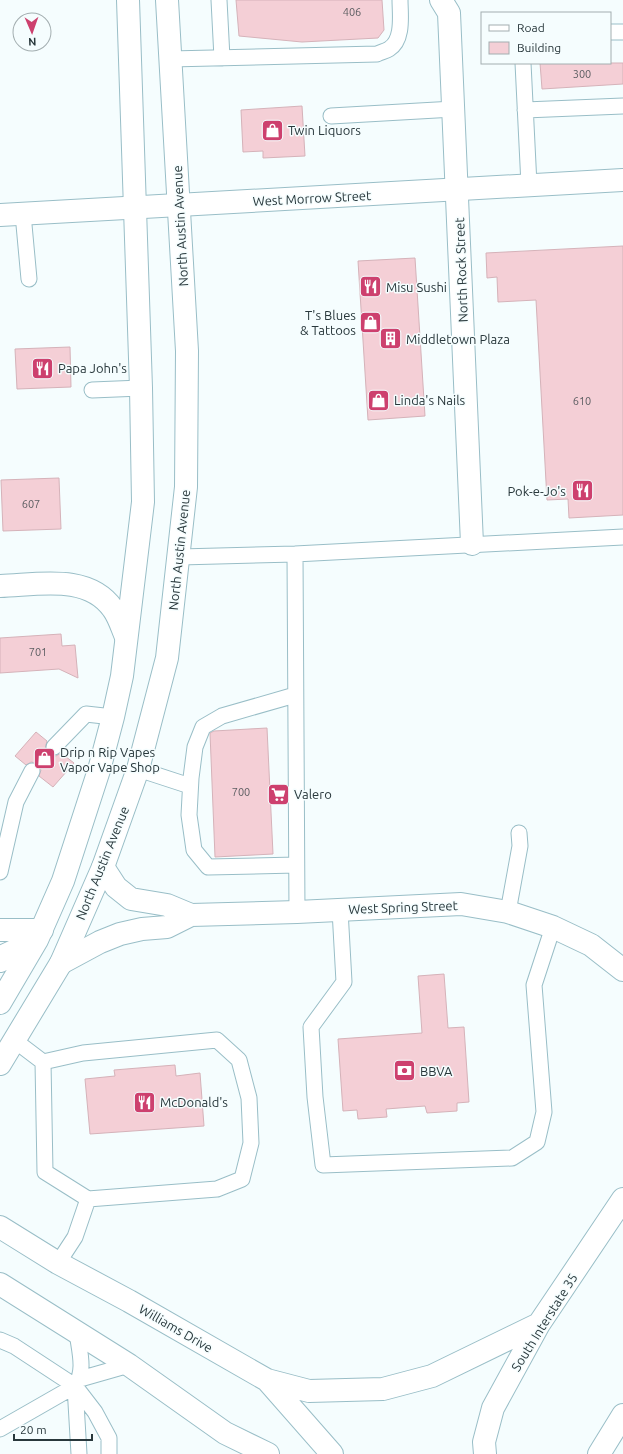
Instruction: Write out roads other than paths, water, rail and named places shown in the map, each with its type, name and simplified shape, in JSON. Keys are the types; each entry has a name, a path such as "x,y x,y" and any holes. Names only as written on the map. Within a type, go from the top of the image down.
{"main road":[{"path":"0,1003 39,935 64,881 84,823 113,717 122,676 143,502 141,388 128,0"},
{"name":"North Austin Avenue","path":"0,1064 61,963 103,867 138,769 167,658 180,557 186,487 187,351 167,0"},
{"name":"North Rock Street","path":"441,0 449,13 458,189 472,544"},
{"name":"West Morrow Street","path":"0,216 623,180"},
{"path":"0,586 63,583 84,587 101,596 114,609 126,637"},
{"name":"West Spring Street","path":"103,867 116,887 131,899 167,905 191,915 297,912 461,904 508,912 553,927 591,945 623,970"},
{"name":"West Spring Street","path":"61,963 100,942 120,934 142,929 167,927 191,915"},
{"path":"0,930 39,935"},
{"path":"0,961 3,956 39,935"},
{"name":"South Interstate 35","path":"485,1454 484,1442 493,1408 539,1324 623,1199"},
{"name":"Williams Drive","path":"0,1226 58,1262 130,1301 267,1380 332,1454"},
{"path":"0,1284 129,1365 225,1433 268,1454"},
{"path":"267,1380 310,1391 383,1389 432,1376 539,1324"},
{"path":"599,1454 623,1415"},
{"path":"225,1433 240,1454"}],"lane":[{"path":"220,0 222,58"},
{"path":"170,60 377,54 390,48 396,40 400,26 400,0"},
{"path":"611,32 623,32"},
{"path":"523,64 529,185"},
{"path":"525,110 623,106"},
{"path":"331,116 454,108"},
{"path":"23,214 29,279"},
{"path":"92,390 141,388"},
{"path":"180,557 295,554 623,537"},
{"path":"295,554 297,912"},
{"path":"295,695 222,716 203,727 195,747 190,786 189,815 194,850 208,867 296,865"},
{"path":"54,747 86,714 113,717"},
{"path":"138,769 190,786"},
{"path":"0,872 16,802 32,771"},
{"path":"508,912 520,846 519,833"},
{"path":"340,910 344,982 311,1028 315,1097 323,1165 512,1158 537,1142 544,1112 534,985 553,927"},
{"path":"14,1040 43,1062 83,1053 217,1040 239,1060 249,1098 251,1143 242,1178 217,1189 88,1199 45,1172 43,1062"},
{"path":"58,1262 75,1237 88,1199"},
{"path":"77,1332 80,1357 78,1382 79,1454"},
{"path":"0,1340 14,1346 78,1382 109,1438 109,1454"},
{"path":"0,1429 78,1382 129,1365"}],"place":[{"name":"Twin Liquors","path":"273,130"},
{"name":"Misu Sushi","path":"371,287"},
{"name":"T's Blues & Tattoos","path":"371,322"},
{"name":"Middletown Plaza","path":"391,339"},
{"name":"Papa John's","path":"43,368"},
{"name":"Linda's Nails","path":"378,400"},
{"name":"Pok-e-Jo's","path":"582,491"},
{"name":"Drip n Rip Vapes Vapor Vape Shop","path":"44,759"},
{"name":"Valero","path":"278,794"},
{"name":"BBVA","path":"404,1071"},
{"name":"McDonald's","path":"145,1102"}]}
